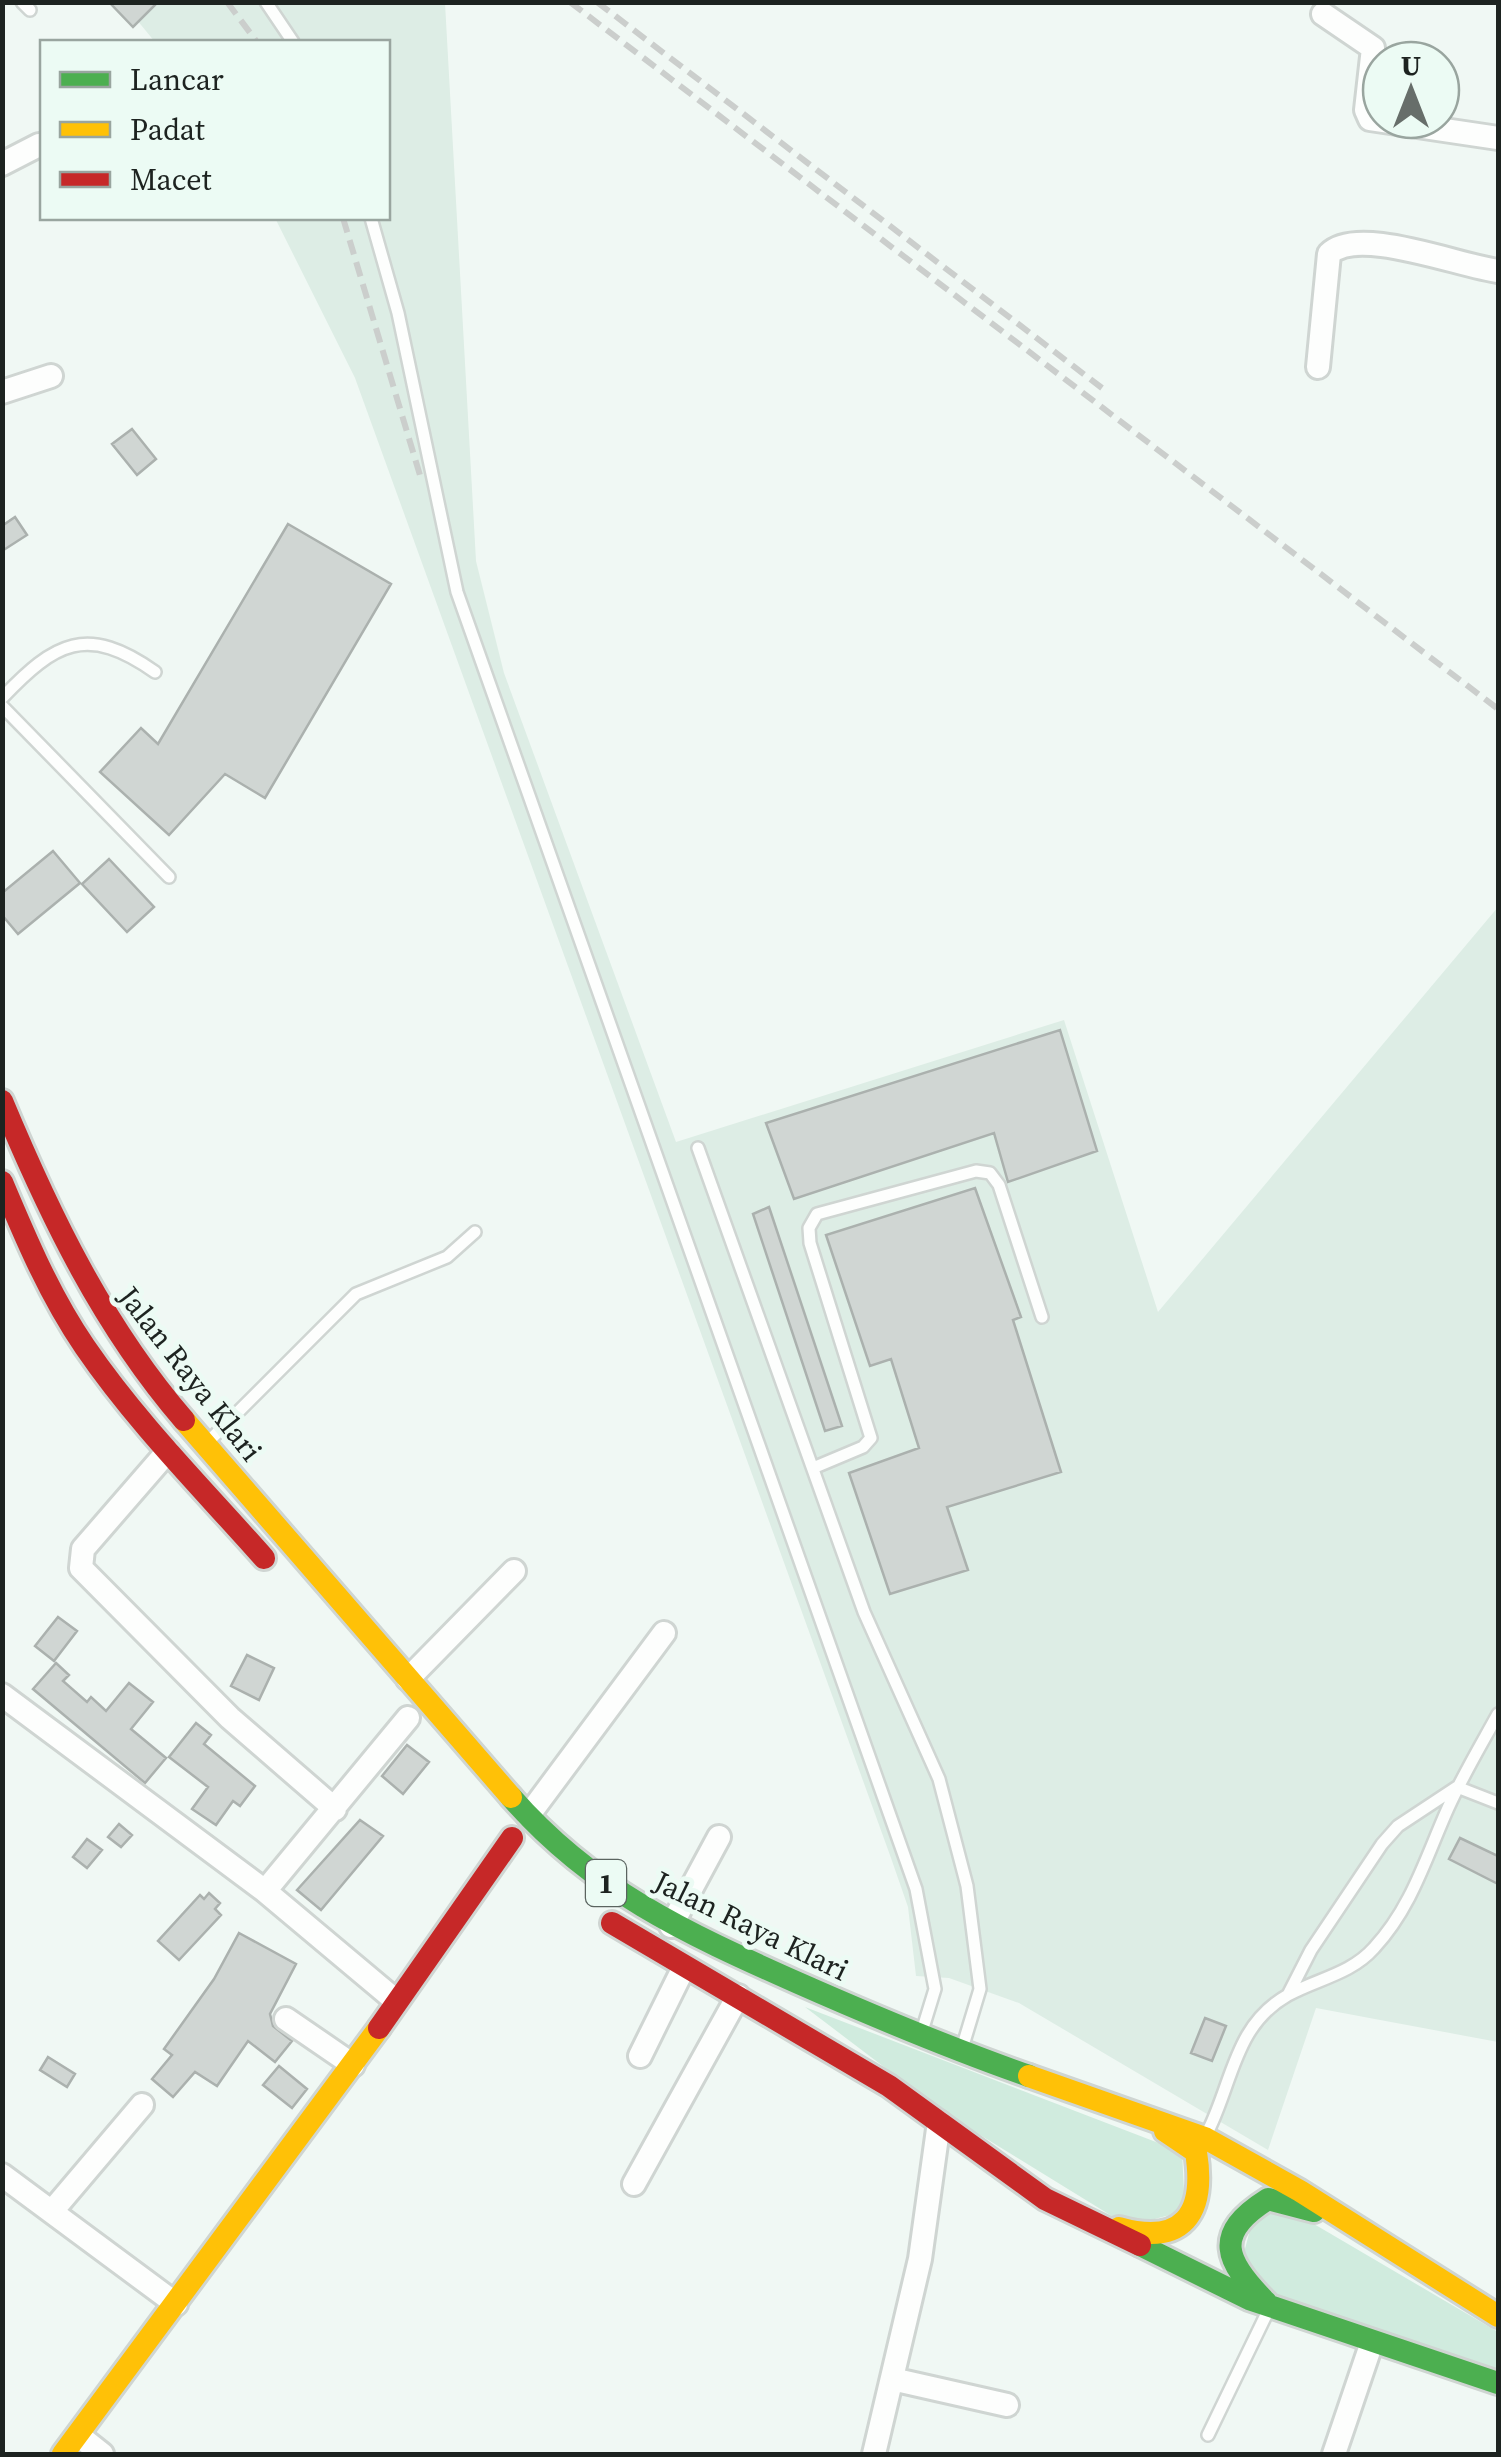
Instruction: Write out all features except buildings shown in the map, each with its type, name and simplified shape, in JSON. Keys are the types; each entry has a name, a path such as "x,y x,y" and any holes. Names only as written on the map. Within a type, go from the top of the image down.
{"main road":[{"name":"Jalan Raya Klari","path":"2,1101 46,1208 92,1298 142,1371 528,1816 585,1867 671,1926 919,2037 1205,2138 1357,2226 1498,2316"},
{"name":"Jalan Raya Klari","path":"2,1182 63,1311 114,1387 275,1570"},
{"path":"63,2454 353,2064 512,1838"},
{"name":"Jalan Raya Klari","path":"597,1912 889,2086 1045,2199 1270,2305 1498,2383"},
{"path":"1045,2199 1136,2234 1166,2234 1187,2220 1201,2199 1203,2179 1196,2152 1178,2137 1050,2082"},
{"path":"1270,2305 1237,2274 1228,2248 1231,2227 1246,2210 1268,2199 1357,2226"}],"street":[{"path":"1322,14 1373,48 1366,110 1370,119 1498,138"},
{"path":"2,164 38,145"},
{"path":"1318,367 1329,254 1336,246 1366,242 1498,271"},
{"path":"2,392 51,376"},
{"path":"168,1451 82,1549 80,1568 230,1718 335,1809"},
{"path":"408,1679 514,1572"},
{"path":"528,1816 664,1633"},
{"path":"2,1695 265,1892 395,2000"},
{"path":"265,1892 408,1718"},
{"path":"671,1926 719,1837"},
{"path":"640,2056 684,1967"},
{"path":"634,2184 738,1996"},
{"path":"286,2019 353,2064"},
{"path":"53,2210 142,2105"},
{"path":"874,2454 920,2258 939,2122"},
{"path":"2,2175 176,2304"},
{"path":"1334,2454 1372,2342"},
{"path":"892,2379 1007,2405"},
{"path":"78,2435 102,2454"}],"lane":[{"path":"266,2 292,40"},
{"path":"372,220 398,313 457,592 916,1889 935,1989 919,2037"},
{"path":"2,698 54,651 78,643 110,644 155,672"},
{"path":"2,706 169,877"},
{"path":"698,1148 864,1612 939,1779 967,1886 980,1989 962,2051"},
{"path":"812,1468 863,1447 871,1438 810,1242 809,1228 817,1214 976,1171 990,1174 999,1185 1042,1317"},
{"path":"204,1445 356,1294 446,1257 474,1232"},
{"path":"1205,2138 1238,2047 1260,2017 1288,1996 1332,1978 1372,1950 1422,1875 1458,1786 1498,1714"},
{"path":"1458,1786 1498,1803"},
{"path":"1288,1996 1310,1950 1382,1844 1398,1826 1458,1786"},
{"path":"1208,2435 1270,2305"}],"shaded area":[{"path":"123,3 445,3 476,561 504,673 676,1142 1064,1020 1158,1312 1498,907 1498,2042 1316,2008 1268,2150 1019,2003 949,1978 916,1976 908,1907 891,1858 355,378 276,220 390,220 390,40 153,40"}],"green space":[{"path":"805,2007 1182,2152 1185,2211 1128,2226 946,2114"},
{"path":"1285,2207 1498,2332 1498,2375 1284,2304 1242,2260 1254,2215"}],"railway":[{"path":"227,2 256,40"},
{"path":"570,2 1498,709"},
{"path":"597,2 1102,388"},
{"path":"344,220 422,482"}],"traffic: fast":[{"path":"511,1797 574,1858 679,1926 854,2007 1029,2076"},
{"path":"1266,2302 1234,2261 1232,2236 1238,2224 1268,2199 1314,2211"},
{"path":"1140,2245 1249,2299 1498,2383"}],"traffic: slow":[{"path":"184,1420 511,1797"},
{"path":"63,2454 379,2028"},
{"path":"1029,2076 1205,2138 1300,2191 1498,2316"},
{"path":"1119,2228 1141,2232 1174,2228 1193,2208 1197,2193 1196,2152 1165,2131"}],"traffic: jam":[{"path":"2,1101 59,1228 103,1308 184,1420"},
{"path":"2,1182 50,1287 85,1347 148,1429 264,1558"},
{"path":"379,2028 512,1838"},
{"path":"612,1923 889,2086 1045,2199 1140,2245"}]}
